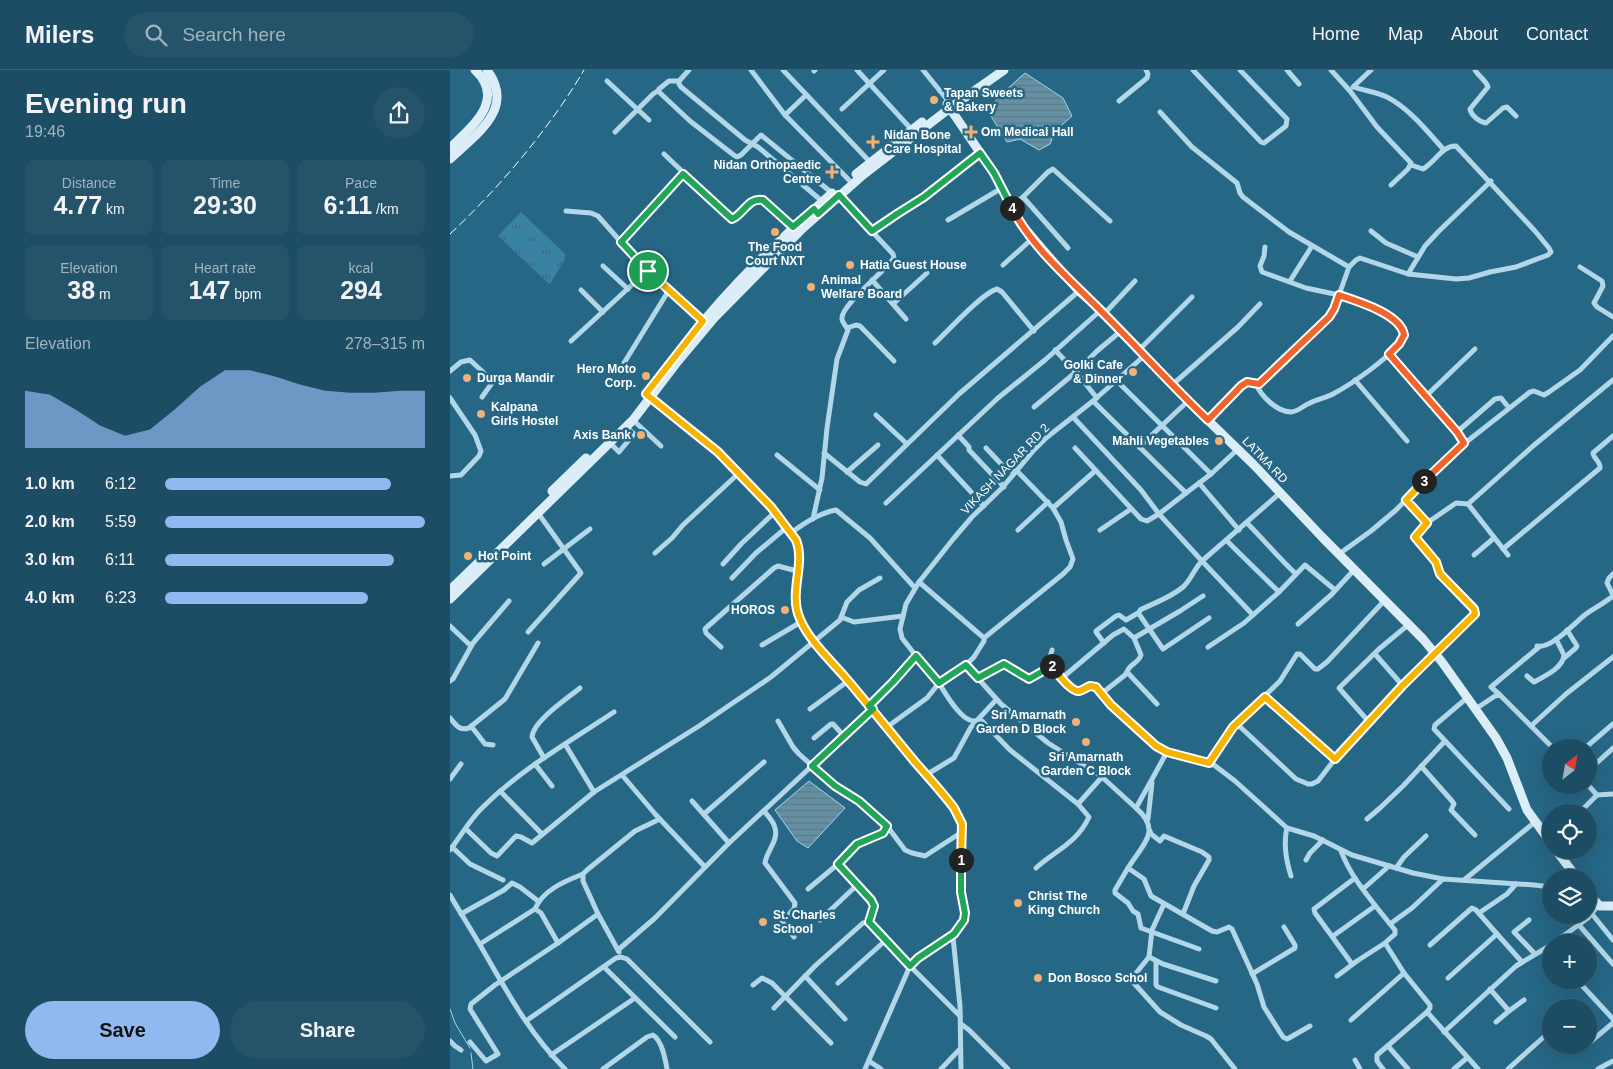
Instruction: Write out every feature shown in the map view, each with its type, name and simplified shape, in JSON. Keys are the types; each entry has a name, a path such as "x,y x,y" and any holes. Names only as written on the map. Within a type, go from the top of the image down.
{"main road":[{"path":"450,148 479,120 487,103 485,82 475,70"},
{"path":"450,159 483,128 495,110 498,97 495,85 487,70"},
{"path":"705,324 836,194 994,70"},
{"path":"450,599 633,420 649,396 736,285 793,227 816,212 823,202 836,194 870,162 912,130 949,104 1004,70"},
{"name":"LATMA RD","path":"949,104 994,173 1020,223 1079,290 1238,449 1423,639 1477,708 1502,747 1524,803 1542,831"},
{"path":"450,591 649,396"},
{"path":"1597,909 1612,909"}],"street":[{"path":"679,81 688,70"},
{"path":"751,70 785,116 849,180"},
{"path":"783,70 805,96 870,162"},
{"path":"857,70 912,130"},
{"path":"842,108 884,70"},
{"path":"923,70 949,104"},
{"path":"1119,101 1147,78 1146,70"},
{"path":"1193,70 1263,143 1287,124 1285,116 1240,70"},
{"path":"1287,70 1299,84"},
{"path":"1208,420 1241,386 1247,382 1256,384 1262,382 1329,317 1334,309 1349,267 1360,258 1408,274 1456,279 1469,278 1516,267 1550,254 1549,248 1491,181 1456,146 1452,145 1444,150 1423,169 1411,165 1374,124 1352,89 1331,70"},
{"path":"1352,89 1371,70"},
{"path":"1474,70 1488,87 1470,109 1472,114 1486,123 1503,108 1507,107 1516,116"},
{"path":"607,81 649,120"},
{"path":"615,132 637,109 669,81 679,81"},
{"path":"679,81 681,87 745,140 758,147 823,202"},
{"path":"1352,89 1382,95 1392,100 1444,150"},
{"path":"659,90 690,121 735,156 741,155 759,136 762,136 836,194 893,254 894,258 854,299 842,316 847,333 837,359 830,401 820,490 813,519"},
{"path":"785,116 805,96"},
{"path":"1160,112 1192,147 1238,184 1240,194 1243,197 1284,228 1349,267"},
{"path":"872,231 924,197 980,153"},
{"path":"664,154 732,219 753,200 759,199 763,200 793,227"},
{"path":"1392,184 1411,165"},
{"path":"1011,206 1053,169 1110,221"},
{"path":"621,242 683,174"},
{"path":"1408,274 1418,257 1439,230 1491,181"},
{"path":"948,220 1002,188"},
{"path":"1023,197 1068,248"},
{"path":"566,211 595,214 602,219 648,271 705,324"},
{"path":"1372,231 1391,246 1418,257"},
{"path":"1003,265 1033,238"},
{"path":"1290,281 1312,246"},
{"path":"1256,384 1261,393 1271,403 1290,412 1333,394 1367,372 1389,354 1403,339 1404,332 1389,317 1369,306 1339,295 1306,288 1264,273 1260,270 1260,266 1264,247"},
{"path":"603,266 628,289"},
{"path":"1580,267 1602,281 1602,286 1594,303 1613,317"},
{"path":"571,341 648,271"},
{"path":"893,304 927,273"},
{"path":"872,280 906,319"},
{"path":"886,503 998,398 1102,312 1135,280"},
{"path":"935,344 977,303 997,289 1002,292 1034,331"},
{"path":"581,290 603,312"},
{"path":"624,363 669,290"},
{"path":"824,453 860,482 866,484 960,394 1079,290"},
{"name":"VIKASH NAGAR RD 2","path":"903,616 906,604 915,588 954,538 1004,487 1046,438 1117,381 1192,297"},
{"path":"1172,385 1238,327 1260,304"},
{"path":"847,328 856,325 860,326 894,361"},
{"path":"1034,407 1121,331"},
{"path":"1339,554 1371,531 1406,500 1464,443 1532,391 1542,395 1546,394 1580,370 1613,336"},
{"path":"1425,397 1475,349"},
{"path":"1055,350 1076,372 1095,400 1186,493"},
{"path":"1389,354 1457,432 1464,443"},
{"path":"450,371 462,362 470,360 492,383 482,397"},
{"path":"1355,380 1407,441"},
{"path":"1236,723 1282,768 1296,779 1312,784 1318,781 1335,759 1402,686 1476,613 1440,574 1436,562 1415,537 1427,523 1456,503 1468,504 1533,446 1613,380"},
{"path":"1117,381 1211,474"},
{"path":"649,396 718,452 787,527 799,547 800,557 797,571 796,606 801,622 954,808 961,820 961,892 965,917 954,934 918,958 910,966 865,1069"},
{"path":"450,398 475,435 482,451 461,475 450,476"},
{"path":"1457,432 1495,399 1501,398 1509,408"},
{"path":"1139,447 1188,401"},
{"path":"876,415 908,444"},
{"path":"1073,417 1148,497 1159,514 1202,562 1254,615"},
{"path":"633,420 661,446"},
{"path":"958,435 969,447 969,450 1004,487"},
{"path":"1503,549 1600,468 1593,454 1613,436"},
{"path":"847,472 878,445"},
{"path":"887,727 927,698 939,683 966,665 974,657 984,638 1063,574 1072,564 1073,557 1061,522 1053,508 1015,473 1012,474 1015,471 1010,466 1003,466 986,448"},
{"path":"1075,448 1145,522 1159,514 1211,474 1238,449"},
{"path":"777,455 820,490"},
{"path":"937,455 984,506"},
{"path":"1053,508 1095,471"},
{"path":"655,553 739,473"},
{"path":"1199,483 1240,530"},
{"path":"1104,643 1096,631 1116,616 1119,615 1126,620 1140,610 1160,602 1184,586 1197,566 1280,494"},
{"path":"1406,500 1427,523"},
{"path":"1018,530 1048,502"},
{"path":"1468,504 1508,555"},
{"path":"1100,530 1131,509"},
{"path":"791,533 804,523 828,511 836,510 870,538 915,588"},
{"path":"528,632 581,573 538,512"},
{"path":"723,564 775,512"},
{"path":"1247,523 1296,574"},
{"path":"732,578 756,553 787,527"},
{"path":"544,564 590,529"},
{"path":"1474,555 1494,538"},
{"path":"1227,541 1279,592"},
{"path":"1208,647 1254,615 1279,592 1303,565 1306,565 1336,590"},
{"path":"720,647 706,633 705,629 707,627 774,568 778,566 797,571"},
{"path":"1298,624 1336,590 1354,570"},
{"path":"1544,739 1491,686 1538,646 1546,645 1556,639 1613,595 1607,582 1613,574"},
{"path":"466,829 491,853 497,856 516,836 532,844 594,792 771,677 840,620 850,599 859,590 880,578"},
{"path":"919,582 984,638"},
{"path":"1134,638 1180,612 1203,596"},
{"path":"450,681 472,646 509,601"},
{"path":"1209,763 1236,723 1280,681 1297,654 1300,654 1315,669 1318,669 1327,662 1384,601"},
{"path":"1138,613 1164,649 1209,618"},
{"path":"841,617 854,622 903,616 900,629 902,638 961,713 974,722 978,720 984,722 1010,750 1078,804 1089,816 1088,820 1069,844 1036,868"},
{"path":"762,645 801,622"},
{"path":"1369,722 1339,689 1408,625"},
{"path":"450,626 472,646"},
{"path":"1062,678 1120,630 1124,629 1134,638 1141,656 1128,668 1125,675 1102,694"},
{"path":"1527,676 1534,682 1544,677 1576,648 1577,646 1567,630"},
{"path":"1556,639 1564,658"},
{"path":"450,718 464,730 505,699 538,642"},
{"path":"1052,650 1050,660 1052,666 1075,690 1078,691 1093,686 1149,741 1167,752 1209,763 1234,780 1287,828 1323,840 1341,851 1352,855 1443,880 1542,886"},
{"path":"1375,654 1402,686"},
{"path":"618,950 661,913 729,843 844,736 916,656"},
{"path":"1531,726 1566,694 1613,657"},
{"path":"978,678 1004,664 1029,679 1052,666"},
{"path":"966,665 996,700 1048,743 1102,777 1148,819"},
{"path":"1127,672 1157,704"},
{"path":"810,709 848,681"},
{"path":"544,758 532,737 532,733 545,717 580,688"},
{"path":"1477,708 1499,694"},
{"path":"1265,697 1335,759"},
{"path":"1468,697 1434,727 1435,731 1509,809"},
{"path":"926,775 954,758 972,727 996,700"},
{"path":"503,880 470,864 451,848 480,810 500,791 535,764 614,712"},
{"path":"778,721 793,747 835,786 859,801 887,826 905,850 912,854 925,856 962,832"},
{"path":"814,738 831,724 844,736"},
{"path":"1596,739 1613,724"},
{"path":"471,726 485,744 493,745"},
{"path":"1367,819 1398,792 1445,741"},
{"path":"565,744 594,792"},
{"path":"1598,762 1613,748"},
{"path":"1136,808 1167,752"},
{"path":"704,814 764,762"},
{"path":"450,779 461,764"},
{"path":"535,764 552,786"},
{"path":"1421,766 1451,799 1454,804 1451,810 1475,835"},
{"path":"622,775 705,867"},
{"path":"1078,804 1102,777"},
{"path":"1149,786 1152,782 1148,819 1151,834 1160,841 1164,836 1202,852 1209,857 1194,886 1183,914"},
{"path":"500,791 542,834"},
{"path":"1588,804 1597,795 1613,794"},
{"path":"692,801 729,843"},
{"path":"764,811 775,827 776,832 765,863 795,903 794,909 782,921 794,937"},
{"path":"480,944 535,909 538,902 549,891 583,874 635,830 660,819"},
{"path":"1464,880 1535,822"},
{"path":"808,889 838,864 857,844 883,833 887,826"},
{"path":"1287,828 1285,836 1286,855 1291,876"},
{"path":"1150,831 1115,893 1138,914 1142,929 1199,949"},
{"path":"1396,868 1404,857 1426,836"},
{"path":"1306,860 1310,852 1323,840"},
{"path":"1337,976 1352,964 1385,944 1395,934 1395,930 1355,878 1341,851"},
{"path":"838,864 871,900 874,906 869,922"},
{"path":"1363,889 1388,866"},
{"path":"1128,868 1144,879 1150,895 1164,904 1212,931 1217,932 1228,927 1232,928 1266,1010 1283,1037 1289,1038 1310,1026"},
{"path":"583,874 583,881 598,914 622,957"},
{"path":"1352,964 1314,909 1355,878"},
{"path":"1390,924 1412,908 1443,880"},
{"path":"461,914 504,890 512,883 516,884 538,902"},
{"path":"1479,913 1507,894 1516,884"},
{"path":"820,920 857,885"},
{"path":"450,895 500,981 534,1034 550,1055 565,1069"},
{"path":"1164,904 1152,932 1149,957 1132,981 1154,1006 1164,1014 1181,1025 1208,1037 1235,1069"},
{"path":"1333,936 1375,906"},
{"path":"1430,945 1470,909 1474,908 1522,962"},
{"path":"535,909 541,913 558,943"},
{"path":"470,1042 486,1061 498,1054 470,1009 472,1002 598,914"},
{"path":"1597,914 1613,940"},
{"path":"1529,920 1514,932 1535,954"},
{"path":"869,922 960,1016"},
{"path":"774,1008 805,976 863,923 869,922"},
{"path":"1566,934 1579,925 1613,964"},
{"path":"1252,974 1296,948 1284,927"},
{"path":"954,934 953,941 960,998 960,1067 966,1069"},
{"path":"1448,978 1497,934"},
{"path":"838,983 886,940"},
{"path":"1383,1069 1376,1057 1430,1008 1430,1005 1404,973 1385,944"},
{"path":"1444,1032 1522,962 1542,951"},
{"path":"526,1021 616,958 622,957 627,959 710,1042"},
{"path":"1149,957 1156,962 1216,981"},
{"path":"1156,962 1156,985 1158,987 1216,1008"},
{"path":"604,968 675,1037"},
{"path":"1350,1020 1404,973"},
{"path":"805,976 845,1019"},
{"path":"753,986 761,979 772,983 831,1044"},
{"path":"1490,989 1509,1011"},
{"path":"1585,989 1613,1019"},
{"path":"550,1055 635,998"},
{"path":"1496,1022 1524,1000"},
{"path":"1608,1013 1613,1009"},
{"path":"1427,1012 1478,1069"},
{"path":"961,1024 1008,1069"},
{"path":"1597,1036 1613,1024"},
{"path":"603,1069 652,1035 656,1037 659,1043 667,1069"},
{"path":"1508,1069 1542,1039"},
{"path":"450,1041 461,1050"},
{"path":"1388,1046 1408,1069"},
{"path":"941,1069 961,1048"},
{"path":"1454,1069 1467,1058"},
{"path":"1356,1060 1360,1069"},
{"path":"869,1061 881,1069"},
{"path":"1598,1069 1613,1061"}],"green space":[{"path":"521,212 565,254 565,259 550,284 498,236"}],"shaded area":[{"path":"1025,73 1063,98 1072,116 1055,131 1050,144 1039,150 1020,139 1007,142 989,113 998,97"},
{"path":"809,781 845,808 808,848 797,841 775,810"}],"waterway":[{"path":"450,1009 455,1023 470,1048"},
{"path":"471,1053 473,1069"}],"railway":[{"path":"450,234 487,197 523,156 556,114 584,70"}],"place":[{"name":"Tapan Sweets & Bakery","path":"934,100"},
{"name":"Om Medical Hall","path":"971,132"},
{"name":"Nidan Bone Care Hospital","path":"873,142"},
{"name":"Nidan Orthopaedic Centre","path":"832,172"},
{"name":"The Food Court NXT","path":"775,232"},
{"name":"Hatia Guest House","path":"850,265"},
{"name":"Animal Welfare Board","path":"811,287"},
{"name":"Golki Cafe & Dinner","path":"1133,372"},
{"name":"Hero Moto Corp.","path":"646,376"},
{"name":"Durga Mandir","path":"467,378"},
{"name":"Kalpana Girls Hostel","path":"481,414"},
{"name":"Axis Bank","path":"641,435"},
{"name":"Mahli Vegetables","path":"1219,441"},
{"name":"Hot Point","path":"468,556"},
{"name":"HOROS","path":"785,610"},
{"name":"Sri Amarnath Garden D Block","path":"1076,722"},
{"name":"Sri Amarnath Garden C Block","path":"1086,742"},
{"name":"Christ The King Church","path":"1018,903"},
{"name":"St. Charles School","path":"763,922"},
{"name":"Don Bosco Schol","path":"1038,978"}],"route":[{"path":"648,271 621,242 683,174 732,219 753,200 759,199 763,200 793,227 814,209 818,214 839,195 872,231 924,197 980,153 994,173 1020,223 1043,250 1079,290 1208,420 1241,386 1247,382 1259,384 1266,379 1329,317 1339,295 1369,306 1389,317 1402,328 1404,332 1403,339 1389,354 1457,432 1464,443 1406,500 1427,523 1415,537 1436,562 1438,572 1474,609 1475,614 1402,686 1335,759 1265,697 1233,727 1209,763 1167,752 1156,746 1111,705 1096,687 1090,686 1078,691 1075,690 1070,687 1052,666 1029,679 1014,668 1004,664 978,678 966,665 939,683 916,656 869,706 873,709 812,766 835,786 859,801 887,826 883,833 857,844 838,864 871,900 874,906 869,922 910,966 918,958 954,934 964,920 965,913 961,892 961,820 941,790 915,762 873,709 869,706 814,640 801,622 796,606 797,571 800,557 799,547 787,527 751,485 718,452 646,394 703,321 648,271"}]}
